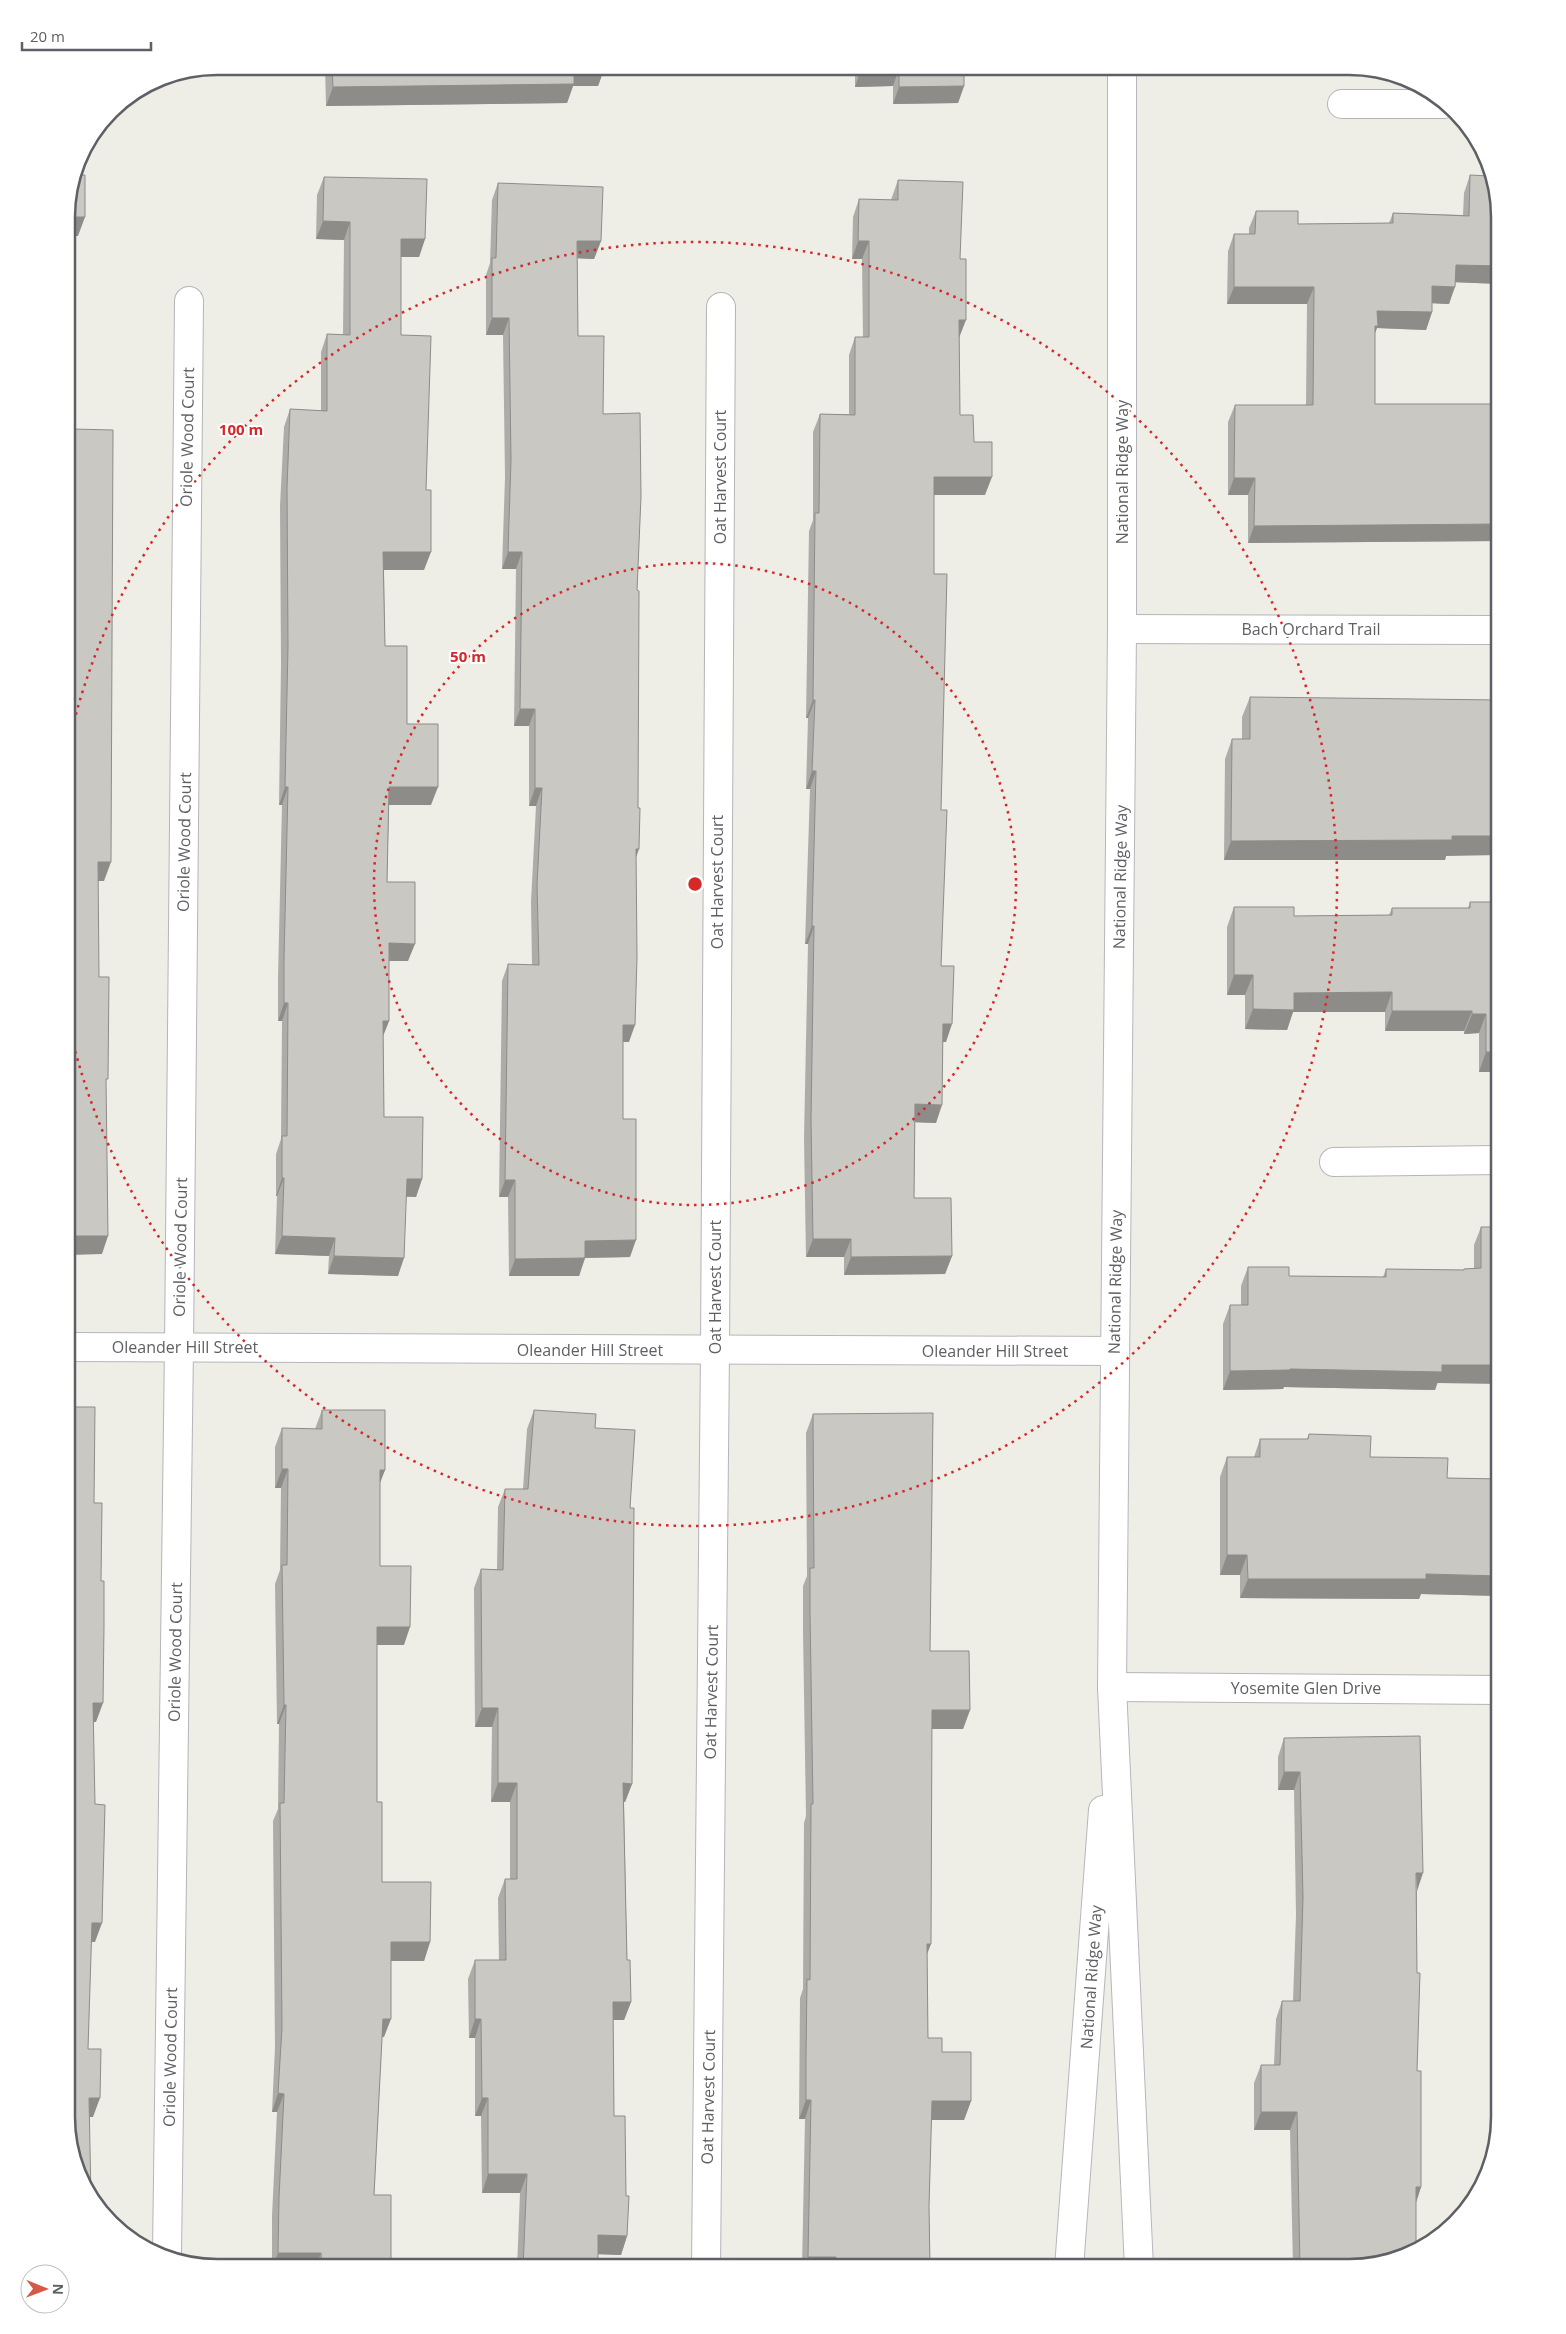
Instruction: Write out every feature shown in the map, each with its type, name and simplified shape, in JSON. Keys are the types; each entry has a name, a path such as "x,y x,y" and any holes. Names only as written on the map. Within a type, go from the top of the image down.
{"street":[{"name":"National Ridge Way","path":"1122,75 1122,629 1112,1687 1139,2259"},
{"path":"1342,104 1435,104"},
{"name":"Oriole Wood Court","path":"167,2249 179,1347 189,300"},
{"name":"Oat Harvest Court","path":"706,2259 715,1350 721,307"},
{"name":"Bach Orchard Trail","path":"1122,629 1491,630"},
{"path":"1334,1162 1491,1160"},
{"name":"Oleander Hill Street","path":"75,1346 1115,1351"},
{"name":"National Ridge Way","path":"1070,2259 1112,1687"},
{"name":"Yosemite Glen Drive","path":"1112,1687 1491,1690"}],"building":[{"path":"332,75 574,75 574,84 333,87"},
{"path":"899,75 964,75 964,86 899,87"},
{"path":"82,175 85,175 85,217 75,217 76,198"},
{"path":"1470,175 1485,176 1490,198 1491,266 1456,265 1455,287 1432,286 1432,312 1377,311 1378,326 1375,326 1375,404 1491,404 1491,524 1254,526 1255,478 1234,478 1235,405 1313,405 1314,287 1234,287 1234,234 1255,234 1256,211 1298,211 1298,224 1393,223 1393,213 1469,216"},
{"path":"324,177 427,179 425,239 401,239 401,335 431,336 426,490 431,490 431,552 383,552 385,646 407,646 407,724 438,724 438,787 389,787 387,882 415,882 415,944 389,943 389,1021 383,1021 384,1117 423,1117 422,1179 407,1179 404,1258 334,1256 335,1238 282,1236 284,1178 282,1178 282,1136 287,1136 288,1003 284,1003 284,960 288,787 285,787 288,646 287,488 290,409 327,411 327,334 350,335 350,222 323,221"},
{"path":"898,180 963,182 960,259 966,259 966,320 959,320 960,415 973,415 974,442 992,442 992,477 934,477 934,574 947,574 941,810 947,810 941,966 954,966 952,1024 943,1024 942,1105 915,1104 914,1198 951,1198 952,1256 851,1257 851,1239 813,1239 811,1120 814,926 812,926 816,771 812,771 815,700 813,700 815,513 819,513 820,414 855,415 855,337 869,337 869,241 858,241 859,199 898,200"},
{"path":"498,183 603,187 601,241 577,241 578,336 604,336 603,414 640,413 641,497 637,590 639,591 638,808 640,808 639,849 636,849 637,957 635,1025 623,1025 623,1119 636,1119 636,1240 585,1241 585,1258 515,1259 515,1180 505,1180 508,964 539,965 537,885 542,788 535,788 535,709 520,709 522,552 508,552 511,460 509,318 492,318 492,258 496,258"},
{"path":"75,429 113,430 111,862 98,862 99,977 109,977 108,1079 106,1079 108,1236 75,1236"},
{"path":"1250,697 1491,700 1491,836 1452,836 1452,840 1231,841 1232,739 1250,739"},
{"path":"1470,902 1491,902 1491,1052 1486,1052 1486,1014 1472,1014 1472,1011 1392,1011 1392,992 1294,993 1294,1010 1253,1009 1253,975 1234,975 1234,907 1294,907 1294,916 1392,915 1392,908 1470,908"},
{"path":"1481,1227 1491,1227 1491,1365 1442,1365 1442,1372 1290,1369 1230,1371 1230,1305 1248,1305 1248,1267 1289,1267 1289,1276 1386,1277 1386,1269 1464,1270 1481,1268"},
{"path":"75,1407 95,1407 94,1503 102,1503 101,1581 104,1581 103,1703 93,1703 95,1804 105,1805 102,1923 92,1923 88,2049 101,2049 100,2098 89,2098 91,2181 80,2154 76,2136 75,2117"},
{"path":"322,1410 385,1410 385,1470 380,1470 380,1566 411,1566 410,1627 377,1627 377,1802 382,1802 382,1882 431,1882 430,1942 391,1942 391,2019 383,2019 374,2195 391,2195 391,2259 321,2259 321,2253 278,2253 284,2094 278,2093 282,2028 280,1803 284,1803 286,1705 284,1705 282,1565 287,1565 288,1469 282,1469 282,1428 322,1429"},
{"path":"534,1410 596,1414 595,1428 635,1430 630,1508 634,1508 632,1784 623,1783 627,1960 630,1960 631,2002 613,2002 614,2116 625,2116 626,2196 629,2196 627,2236 598,2235 598,2259 523,2259 527,2174 488,2174 488,2098 482,2098 481,2019 475,2019 475,1960 506,1960 505,1879 517,1879 517,1783 498,1783 498,1708 482,1708 481,1569 503,1570 505,1489 528,1489"},
{"path":"933,1413 930,1651 969,1651 970,1710 932,1710 931,1944 927,1944 928,2038 942,2038 942,2052 971,2052 971,2101 932,2101 929,2206 930,2259 836,2259 836,2257 808,2257 811,2100 806,2100 806,2058 807,1979 810,1980 811,1804 813,1804 810,1568 814,1568 813,1414"},
{"path":"1309,1434 1371,1436 1370,1457 1448,1458 1447,1478 1491,1479 1491,1576 1426,1574 1426,1579 1248,1579 1247,1555 1227,1555 1227,1457 1260,1457 1260,1439 1308,1439"},
{"path":"1420,1736 1423,1873 1416,1873 1417,1973 1420,1973 1417,2071 1421,2071 1421,2187 1416,2187 1416,2242 1386,2254 1368,2258 1300,2259 1297,2112 1261,2112 1261,2065 1280,2065 1282,2001 1300,2001 1303,1897 1300,1772 1284,1772 1284,1738"}]}
